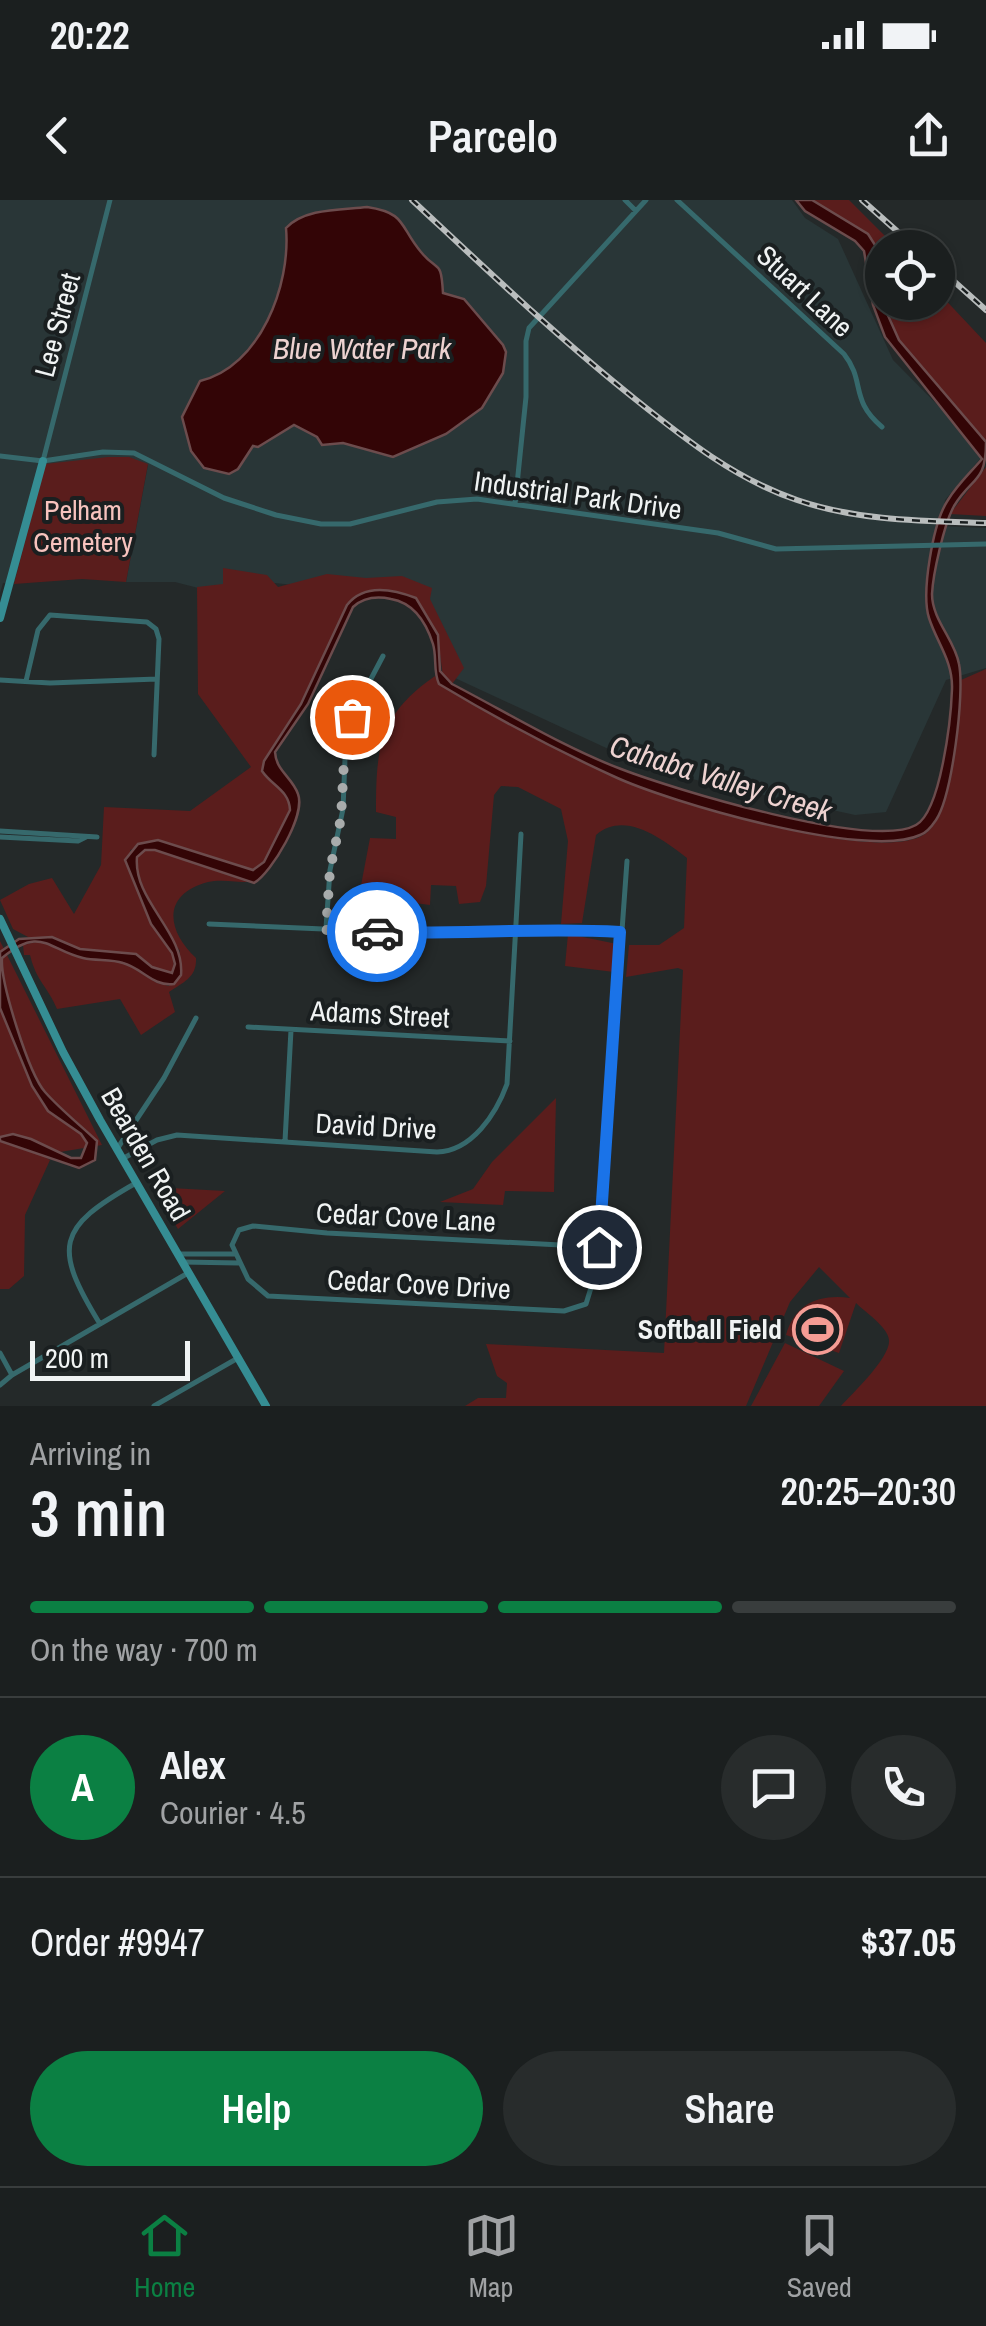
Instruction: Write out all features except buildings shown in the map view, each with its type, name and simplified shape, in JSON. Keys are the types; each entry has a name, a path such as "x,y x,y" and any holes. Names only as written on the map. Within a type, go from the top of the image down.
{"street":[{"name":"Lee Street","path":"43,460 110,200"},
{"path":"625,200 636,211"},
{"path":"514,504 530,328 646,200"},
{"name":"Stuart Lane","path":"676,200 844,354 854,372 862,407 882,427"},
{"name":"Industrial Park Drive","path":"0,456 43,460 103,452 134,453 224,498 321,524 360,522 447,500 477,499 718,533 776,549 986,544"},
{"path":"0,618 43,460"},
{"path":"22,680 38,630 50,616 133,618 156,624 159,639 154,755"},
{"path":"326,930 330,870 342,809 346,734 382,656"},
{"path":"0,677 158,679"},
{"path":"0,834 78,841 97,837"},
{"name":"David Drive","path":"122,1159 157,1140 177,1135 437,1152 456,1149 474,1137 506,1084 521,834"},
{"name":"Cedar Cove Drive","path":"234,1254 252,1286 268,1296 571,1311 580,1308 589,1298 596,1279 627,861"},
{"name":"Bearden Road","path":"0,919 63,1052 116,1150 266,1406"},
{"path":"209,924 439,934 620,932"},
{"path":"116,1150 164,1078 196,1018"},
{"name":"Adams Street","path":"248,1027 510,1042"},
{"path":"285,1141 291,1030"},
{"path":"100,1324 72,1274 70,1240 87,1214 136,1183"},
{"name":"Cedar Cove Lane","path":"234,1254 236,1233 254,1226 599,1247"},
{"path":"180,1258 234,1254"},
{"path":"180,1258 239,1263"},
{"path":"0,1385 188,1272"},
{"path":"0,1353 12,1375"},
{"path":"154,1406 238,1358"}],"shaded area":[{"path":"0,200 792,200 805,218 838,239 865,298 865,320 875,320 893,360 985,453 945,500 940,526 986,528 986,668 946,680 886,812 855,815 656,771 455,678 405,597 275,583 241,599 175,582 126,582 148,465 45,464 15,582 3,583 0,593"}],"green space":[{"path":"812,200 849,200 879,230 865,232"},
{"path":"955,310 986,343 986,442 899,340 891,320 955,320"},
{"name":"Pelham Cemetery","path":"129,457 148,464 126,582 82,579 14,584 45,464"},
{"path":"986,467 986,516 950,514"},
{"path":"223,568 267,575 278,587 327,574 402,576 432,588 430,599 464,668 452,684 443,677 440,654 416,598 380,589 347,605 301,704 264,761 266,777 282,790 290,810 264,862 253,870 158,840 130,850 148,914 173,958 172,973 152,967 136,954 80,949 52,937 28,937 13,929 0,900 29,884 52,878 74,914 101,865 104,807 190,811 251,767 198,694 197,587 223,584"},
{"path":"986,669 986,1406 841,1406 878,1365 889,1340 880,1325 856,1303 839,1353 786,1335 796,1315 810,1303 850,1298 819,1267 790,1302 746,1406 465,1406 478,1398 506,1398 507,1383 497,1376 486,1344 664,1353 683,970 626,977 629,945 659,945 684,928 687,858 643,830 619,825 607,828 596,835 582,923 561,924 568,841 561,809 518,787 501,786 494,795 486,886 480,902 459,904 456,886 431,885 430,905 359,896 370,838 396,839 396,817 376,812 380,751 392,719 416,690 435,676 439,684 451,691 639,787 771,826 864,842 900,842 925,834 935,823 954,762 961,680"},
{"path":"145,850 248,882 208,882 182,895 173,914 174,925 196,958 194,970 169,992 175,1012 141,1035 120,999 57,1009 30,955 24,955 23,945 40,941 74,955 125,963 169,986 180,951 141,880 137,857"},
{"path":"568,934 617,944 614,972 565,966"},
{"path":"0,941 102,1145 42,1155 50,1160 25,1215 24,1276 9,1289 0,1289"},
{"path":"556,1098 554,1192 505,1191 503,1205 440,1202 473,1189 492,1162"},
{"path":"152,1187 225,1191 178,1229"},
{"path":"785,1343 844,1371 819,1406 751,1406"}],"water":[{"path":"796,200 812,200 865,232 865,257 855,241 805,211"},
{"name":"Blue Water Park","path":"367,207 389,213 401,222 421,252 440,270 443,293 464,299 503,345 503,373 482,408 446,434 393,457 343,443 322,445 317,437 294,425 258,447 253,446 238,469 229,474 204,468 191,451 182,417 200,381 221,373 239,359 267,321 283,274 286,228 313,213"},
{"path":"879,320 890,320 899,340 986,442 981,473 950,514 933,585 936,613 959,664 959,720 942,808 925,833 894,841 814,834 720,813 613,776 439,684 433,644 418,615 399,601 366,599 353,607 308,704 275,752 299,803 286,842 261,877 254,883 155,850 145,850 137,857 143,888 180,959 181,975 174,984 160,983 130,965 83,958 36,941 15,948 2,958 11,1006 38,1082 97,1141 95,1160 79,1168 0,1141 0,1137 13,1134 71,1158 81,1158 87,1143 81,1134 48,1111 32,1086 0,1008 0,952 19,939 52,937 80,949 136,954 152,967 172,973 172,953 151,924 125,860 138,844 158,840 253,870 264,862 290,810 283,793 262,771 264,761 301,704 347,605 362,593 389,590 416,598 438,635 440,671 452,684 621,769 683,790 817,824 893,831 916,825 925,816 938,783 952,689 950,670 927,607 930,558 948,500 982,459 885,337"}],"railway":[{"path":"412,200 606,375 673,429 753,481 797,500 843,512 890,519 986,523"},
{"path":"862,200 896,230"},
{"path":"955,282 986,310"}],"way so far":[{"path":"352,717 345,742 343,802 330,870 326,930 377,932"}],"place":[{"name":"Softball Field","path":"817,1329"}],"route":[{"path":"377,932 620,932 599,1247"}],"water label":[{"name":"Cahaba Valley Creek","path":"721,778"}]}
